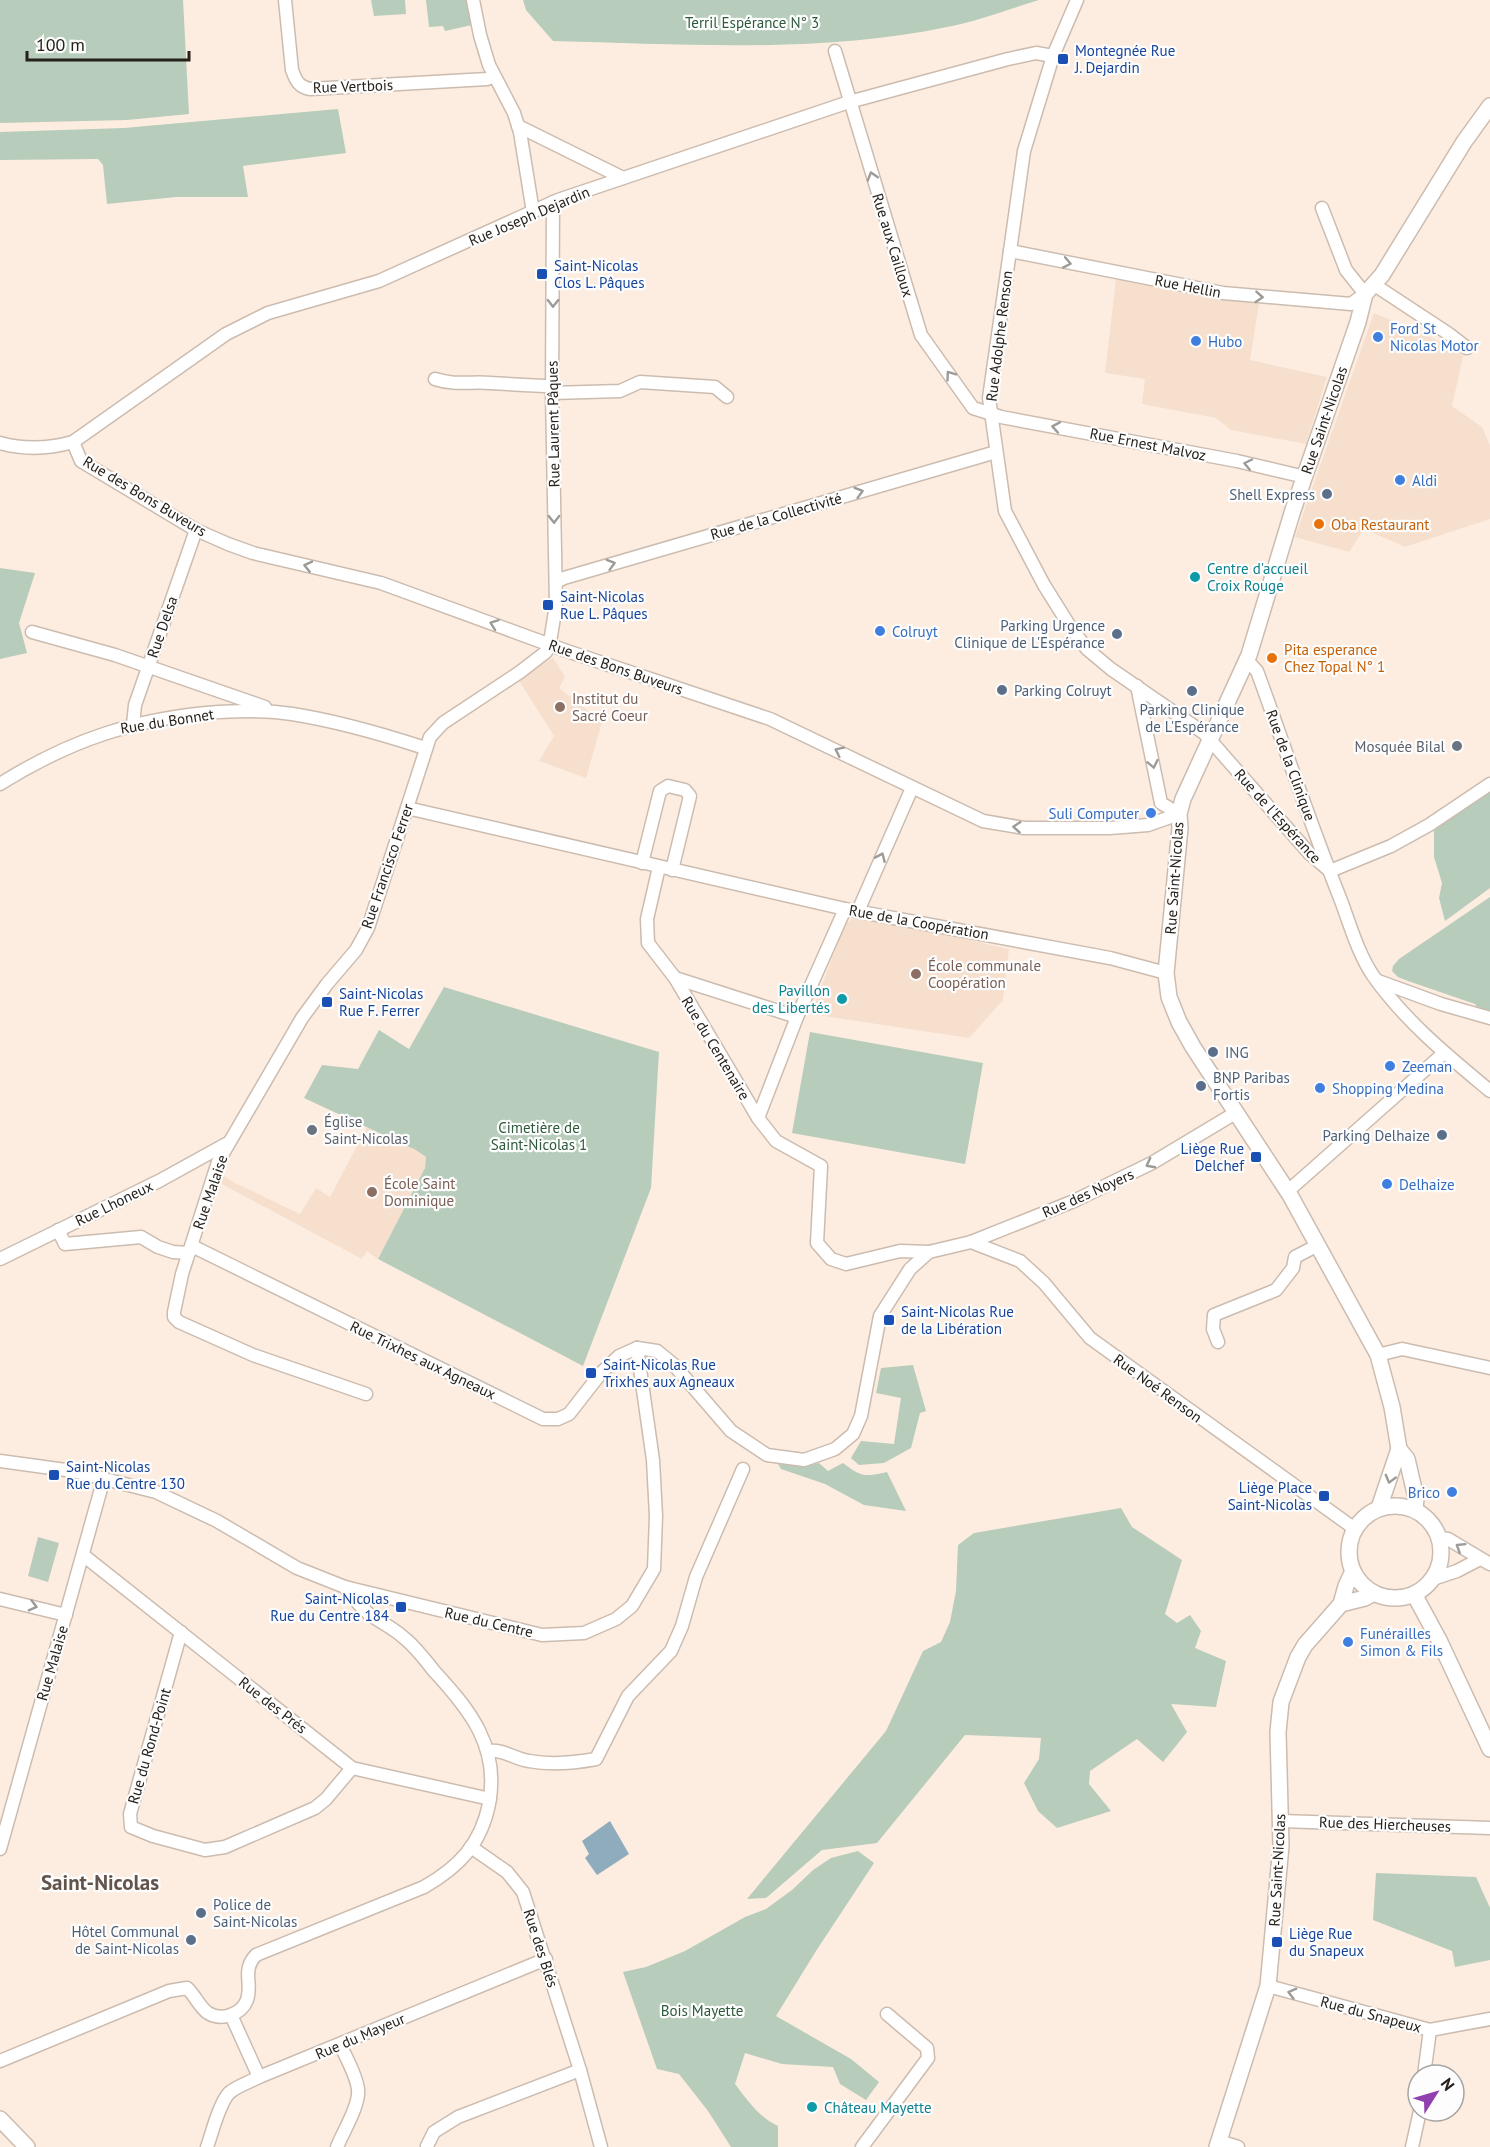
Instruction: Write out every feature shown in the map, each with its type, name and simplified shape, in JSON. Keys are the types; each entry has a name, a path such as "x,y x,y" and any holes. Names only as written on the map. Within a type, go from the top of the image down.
{"street":[{"name":"Rue Vertbois","path":"285,0 292,70 296,81 302,87 310,89 487,79 494,76"},
{"path":"473,0 480,35 494,76 514,113 518,126 533,212"},
{"name":"Rue Adolphe Renson","path":"1077,0 1053,56 1024,151 989,398 1005,511 1044,585 1069,626 1087,649 1204,733 1210,740"},
{"name":"Rue aux Cailloux","path":"835,51 921,335 974,408 991,413"},
{"name":"Rue Joseph Dejardin","path":"73,442 226,333 268,313 379,281 553,202 849,102 1008,59 1036,53 1053,56"},
{"name":"Rue Saint-Nicolas","path":"1379,1508 1399,1449 1392,1407 1378,1355 1288,1191 1188,1040 1174,1013 1166,973 1180,828 1179,814 1183,799 1247,660 1305,477 1369,289 1382,275 1464,142 1490,106"},
{"path":"518,126 623,178"},
{"name":"Rue Laurent Pâques","path":"549,645 556,605 552,390 553,202"},
{"path":"1322,208 1346,270 1369,289 1449,334 1467,348"},
{"name":"Rue Hellin","path":"1010,251 1252,297 1351,304 1369,289"},
{"path":"435,379 451,384 489,383 552,390 620,391 640,382 715,387 727,397"},
{"name":"Rue Ernest Malvoz","path":"991,413 1001,417 1237,461 1305,477"},
{"path":"0,443 21,448 45,448 73,442"},
{"name":"Rue des Bons Buveurs","path":"73,442 81,460 195,530 253,553 381,583 549,645 770,719 983,821 1011,827 1110,828 1148,825 1179,814"},
{"name":"Rue de la Collectivité","path":"556,582 996,452"},
{"name":"Rue Delsa","path":"132,725 135,705 195,530"},
{"name":"Rue du Bonnet","path":"32,632 149,667 264,706 275,712"},
{"name":"Rue Francisco Ferrer","path":"227,1144 302,1018 356,950 368,928 430,737 444,723 546,652 549,645"},
{"name":"Rue de la Clinique","path":"1247,660 1257,672 1330,872"},
{"path":"1137,687 1161,803 1179,814"},
{"name":"Rue du Bonnet","path":"0,784 76,743 132,725 202,714 275,712 344,724 425,748"},
{"name":"Rue de l'Espérance","path":"1210,740 1309,853 1330,872 1364,957 1377,981 1399,1010 1444,1053 1490,1091"},
{"path":"1330,872 1391,846 1438,819 1490,784"},
{"path":"642,862 660,791 668,786 685,790 690,796 672,870"},
{"path":"858,911 912,788"},
{"name":"Rue de la Coopération","path":"407,808 845,909 1110,958 1166,973"},
{"name":"Rue du Centenaire","path":"659,867 647,919 648,943 675,978 758,1118 776,1141 820,1166 817,1243 831,1259 846,1264 900,1251 929,1252"},
{"path":"758,1118 797,1017 845,909"},
{"name":"Rue du Centenaire","path":"675,978 797,1017"},
{"path":"1377,981 1441,1004 1490,1018"},
{"path":"1288,1191 1444,1053"},
{"name":"Rue des Noyers","path":"929,1252 970,1242 1074,1201 1152,1163 1234,1109"},
{"name":"Rue Lhoneux","path":"0,1259 227,1144"},
{"name":"Rue Malaise","path":"227,1144 218,1162 182,1274 174,1312 176,1320 253,1355 366,1394"},
{"name":"Rue Trixhes aux Agneaux","path":"58,1230 65,1244 141,1238 173,1252 190,1250 543,1419 558,1419 569,1414 601,1373 619,1356 637,1348"},
{"name":"Rue Noé Renson","path":"970,1242 1020,1261 1044,1283 1090,1338 1355,1529"},
{"path":"1218,1342 1213,1329 1214,1315 1276,1290 1293,1268 1295,1257 1318,1245"},
{"path":"637,1348 657,1351 674,1365 731,1431 767,1455 804,1460 835,1449 853,1434 861,1416 880,1316 910,1269 929,1252"},
{"name":"Rue du Centre","path":"0,1461 50,1467 104,1478 165,1496 217,1521 297,1568 345,1587 542,1635 584,1633 616,1619 632,1606 654,1569 656,1516 653,1460 637,1348"},
{"path":"1378,1355 1402,1349 1490,1368"},
{"name":"Rue Saint-Nicolas","path":"1399,1449 1407,1459 1416,1498 1415,1510"},
{"path":"488,1751 500,1750 526,1761 548,1764 596,1759 628,1696 671,1651 682,1626 696,1577 742,1469"},
{"name":"Rue Malaise","path":"0,1849 104,1478"},
{"path":"1433,1579 1442,1552 1440,1538 1430,1521 1415,1510 1397,1505 1379,1508 1361,1520 1350,1543 1349,1557 1353,1571 1362,1584 1374,1593 1401,1598 1414,1594 1433,1579 1485,1562"},
{"path":"1440,1538 1448,1539 1485,1562"},
{"name":"Rue des Prés","path":"83,1555 352,1768 490,1799"},
{"name":"Rue Saint-Nicolas","path":"1218,2144 1268,1986 1279,1876 1281,1821 1278,1732 1283,1696 1293,1668 1305,1645 1341,1604 1353,1571"},
{"path":"0,2061 169,1991 179,1989 187,1988 209,2014 222,2018 231,2015 246,2002 247,1974 250,1961 256,1955 424,1887 460,1862 471,1847 484,1824 490,1799 492,1769 488,1751 476,1723 456,1694 405,1638 370,1615 345,1587"},
{"path":"1341,1604 1365,1599 1374,1593"},
{"path":"1414,1594 1439,1640 1490,1749"},
{"path":"0,1599 66,1615"},
{"name":"Rue du Rond-Point","path":"181,1632 130,1815 131,1827 153,1836 206,1850 225,1846 315,1808 327,1799 352,1768"},
{"name":"Rue des Hiercheuses","path":"1281,1821 1490,1828"},
{"name":"Rue des Blés","path":"471,1847 507,1872 523,1892 580,2070 601,2147"},
{"name":"Rue du Mayeur","path":"207,2147 229,2094 259,2077 546,1959"},
{"name":"Rue du Snapeux","path":"1268,1986 1430,2030 1426,2063"},
{"path":"862,2147 928,2058 927,2048 887,2014"},
{"path":"231,2015 259,2077"},
{"path":"1430,2030 1490,2019"},
{"path":"337,2147 358,2096 357,2084 340,2044"},
{"path":"427,2146 434,2132 458,2117 580,2070"},
{"path":"0,2119 27,2147"},
{"path":"1412,2147 1417,2123"},
{"path":"1218,2144 1238,2147"}],"shaded area":[{"path":"1116,279 1259,304 1250,360 1327,377 1306,444 1231,430 1216,418 1142,404 1145,379 1105,373"},
{"path":"1374,313 1464,352 1452,406 1482,427 1490,446 1490,519 1405,547 1364,529 1349,552 1295,537"},
{"name":"Institut du Sacré Coeur","path":"553,658 565,677 559,688 602,722 586,778 539,761 554,736 518,679"},
{"name":"École communale Coopération","path":"858,915 1009,949 1003,1000 969,1038 811,1014 845,924"},
{"name":"École Saint Dominique","path":"367,1127 426,1157 425,1168 378,1259 367,1251 362,1259 220,1183 222,1175 300,1214 316,1188 330,1197"}],"green space":[{"path":"0,0 183,0 189,114 127,120 0,123"},
{"path":"371,0 405,0 406,14 374,16"},
{"path":"426,0 467,0 472,25 445,31 443,26 429,27"},
{"name":"Terril Espérance N° 3","path":"523,0 1039,0 959,24 898,35 800,44 701,45 553,41 526,10"},
{"path":"338,109 346,153 243,166 248,197 176,197 107,204 103,165 98,159 0,160 0,132 124,128"},
{"path":"0,568 35,573 19,623 27,653 0,659"},
{"path":"1490,790 1490,888 1445,921 1439,898 1442,883 1434,857 1434,830"},
{"path":"1490,897 1490,1013 1480,1012 1475,1004 1398,977 1392,971 1399,959"},
{"name":"Cimetière de Saint-Nicolas 1","path":"444,987 659,1052 651,1188 583,1366 378,1259 425,1168 426,1157 416,1150 304,1098 322,1065 358,1069 379,1030 409,1049"},
{"path":"810,1032 983,1063 965,1164 792,1133"},
{"path":"913,1365 926,1411 920,1413 911,1448 884,1463 859,1465 851,1458 861,1441 894,1444 901,1398 876,1393 881,1368"},
{"path":"819,1463 828,1471 843,1463 864,1475 887,1472 906,1511 864,1505 825,1484 781,1469 778,1464 806,1466"},
{"path":"1121,1508 1132,1527 1182,1560 1165,1614 1177,1623 1190,1615 1201,1631 1195,1648 1226,1661 1216,1707 1171,1704 1187,1732 1163,1762 1137,1739 1090,1771 1089,1784 1111,1811 1057,1828 1038,1811 1024,1783 1039,1759 1041,1738 965,1735 877,1843 822,1850 766,1898 747,1899 886,1731 923,1651 941,1642 950,1622 956,1591 958,1545 974,1533"},
{"path":"38,1537 59,1543 48,1582 28,1576"},
{"name":"Bois Mayette","path":"858,1851 874,1863 776,2016 851,2059 879,2082 866,2100 840,2084 833,2067 782,2064 745,2053 735,2084 759,2113 778,2126 778,2147 731,2147 708,2111 679,2074 657,2069 623,1972 646,1967 685,1951 745,1917 766,1909 831,1858"},
{"path":"1376,1873 1476,1877 1490,1908 1490,1960 1455,1967 1452,1951 1373,1920"}],"water":[{"path":"610,1821 629,1854 597,1875 585,1858 589,1854 582,1841"}],"place":[{"name":"Montegnée Rue J. Dejardin","path":"1063,59"},
{"name":"Saint-Nicolas Clos L. Pâques","path":"542,274"},
{"name":"Ford St Nicolas Motor","path":"1378,337"},
{"name":"Hubo","path":"1196,341"},
{"name":"Aldi","path":"1400,480"},
{"name":"Shell Express","path":"1327,494"},
{"name":"Oba Restaurant","path":"1319,524"},
{"name":"Centre d'accueil Croix Rouge","path":"1195,577"},
{"name":"Saint-Nicolas Rue L. Pâques","path":"548,605"},
{"name":"Colruyt","path":"880,631"},
{"name":"Parking Urgence Clinique de L'Espérance","path":"1117,634"},
{"name":"Pita esperance Chez Topal N° 1","path":"1272,658"},
{"name":"Parking Colruyt","path":"1002,690"},
{"name":"Parking Clinique de L'Espérance","path":"1192,691"},
{"name":"Institut du Sacré Coeur","path":"560,707"},
{"name":"Mosquée Bilal","path":"1457,746"},
{"name":"Suli Computer","path":"1151,813"},
{"name":"École communale Coopération","path":"916,974"},
{"name":"Pavillon des Libertés","path":"842,999"},
{"name":"Saint-Nicolas Rue F. Ferrer","path":"327,1002"},
{"name":"ING","path":"1213,1052"},
{"name":"Zeeman","path":"1390,1066"},
{"name":"BNP Paribas Fortis","path":"1201,1086"},
{"name":"Shopping Medina","path":"1320,1088"},
{"name":"Église Saint-Nicolas","path":"312,1130"},
{"name":"Parking Delhaize","path":"1442,1135"},
{"name":"Liège Rue Delchef","path":"1256,1157"},
{"name":"Delhaize","path":"1387,1184"},
{"name":"École Saint Dominique","path":"372,1192"},
{"name":"Saint-Nicolas Rue de la Libération","path":"889,1320"},
{"name":"Saint-Nicolas Rue Trixhes aux Agneaux","path":"591,1373"},
{"name":"Saint-Nicolas Rue du Centre 130","path":"54,1475"},
{"name":"Brico","path":"1452,1492"},
{"name":"Liège Place Saint-Nicolas","path":"1324,1496"},
{"name":"Saint-Nicolas Rue du Centre 184","path":"401,1607"},
{"name":"Funérailles Simon & Fils","path":"1348,1642"},
{"name":"Police de Saint-Nicolas","path":"201,1913"},
{"name":"Hôtel Communal de Saint-Nicolas","path":"191,1940"},
{"name":"Liège Rue du Snapeux","path":"1277,1942"},
{"name":"Château Mayette","path":"812,2107"}],"district":[{"name":"Saint-Nicolas","path":"100,1882"}]}
